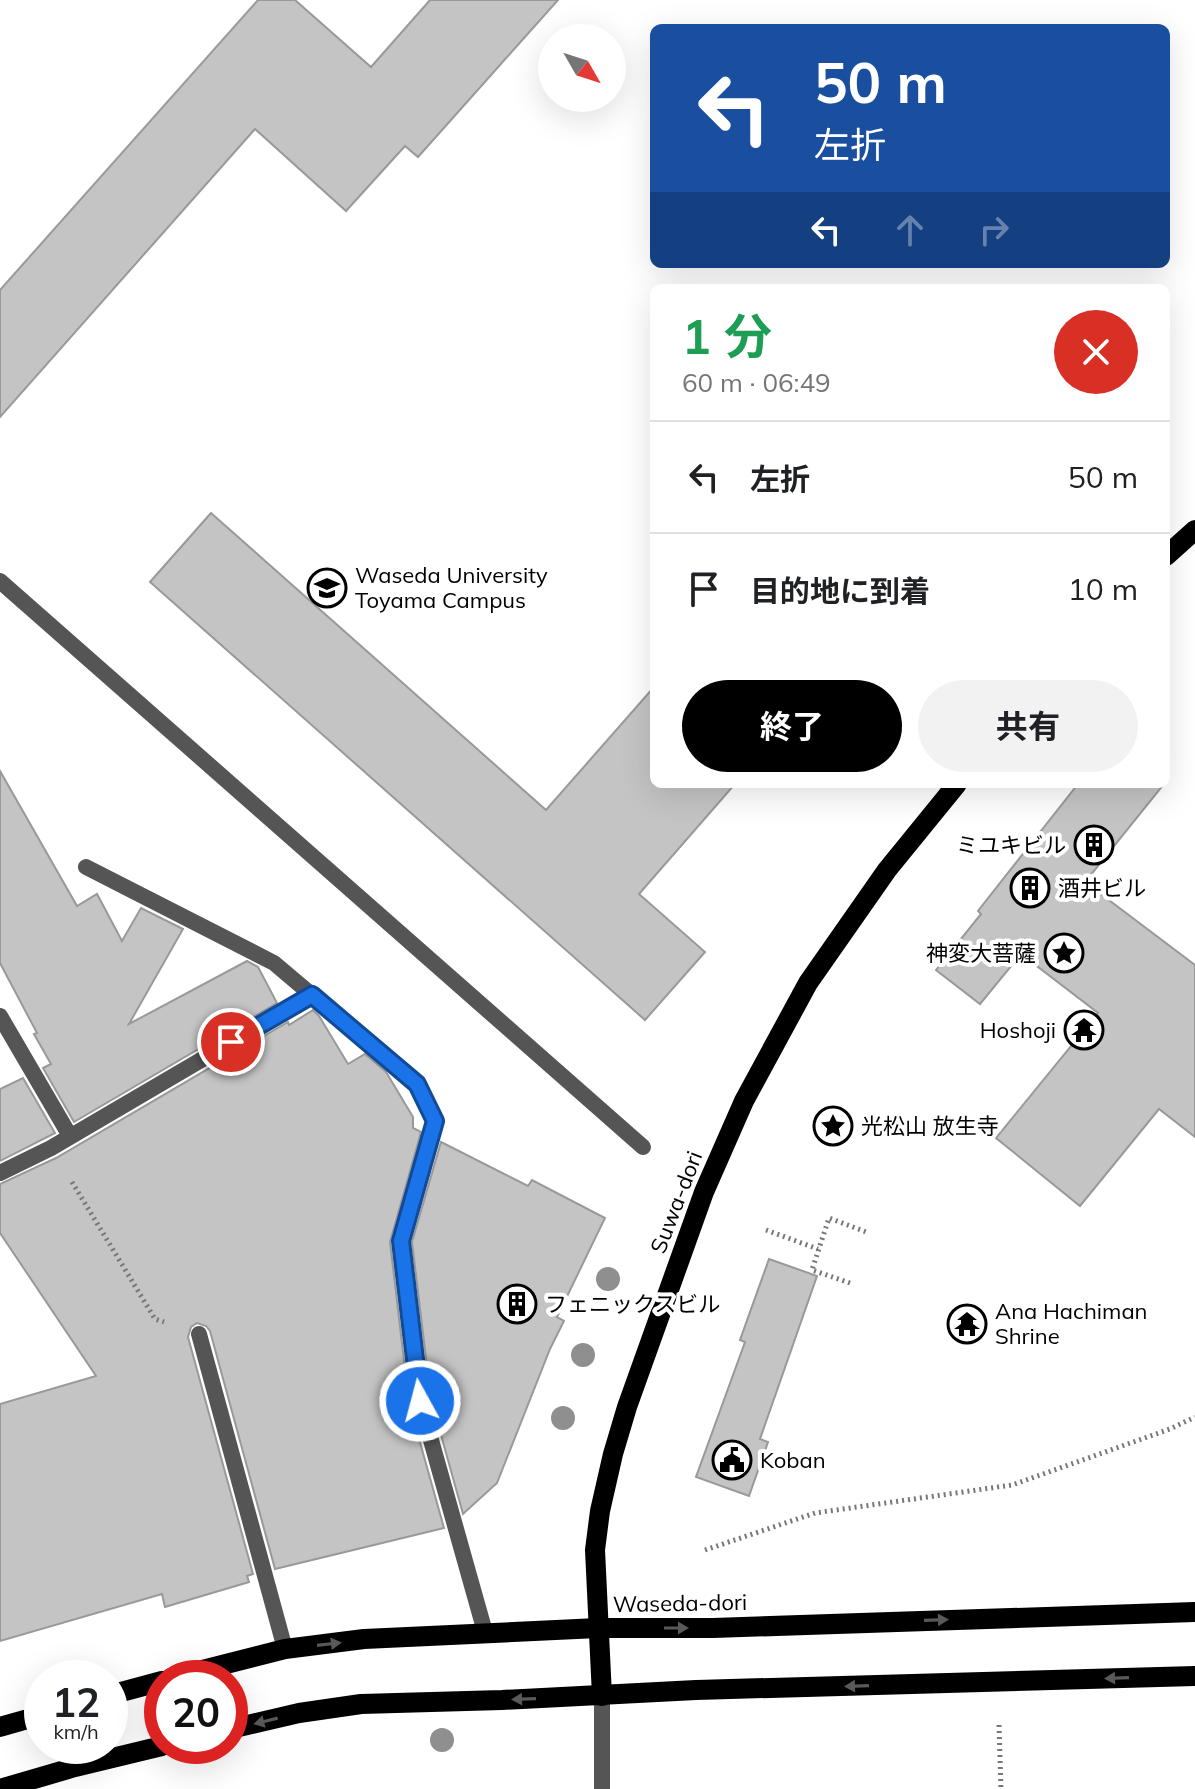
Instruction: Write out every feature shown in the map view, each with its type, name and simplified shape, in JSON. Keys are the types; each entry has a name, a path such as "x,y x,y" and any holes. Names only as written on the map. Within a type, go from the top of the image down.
{"main road":[{"path":"1170,552 1195,530"},
{"name":"Suwa-dori","path":"602,1696 595,1550 600,1511 627,1407 704,1192 744,1101 808,983 887,870 954,788"},
{"name":"Waseda-dori","path":"242,1660 285,1649 364,1639 485,1632 1195,1612"},
{"path":"248,1725 361,1704 712,1689 1195,1676"},
{"path":"0,1727 24,1720"},
{"path":"0,1789 144,1750"}],"street":[{"path":"0,581 643,1147"},
{"path":"86,867 274,963 417,1084 435,1121 401,1241 420,1401 485,1632"},
{"path":"0,1173 51,1148 312,995"},
{"path":"0,1016 70,1136"},
{"path":"199,1334 285,1649"},
{"path":"602,1696 602,1789"}],"path":[{"path":"51,1148 155,1319 199,1334"},
{"path":"850,1283 812,1270 829,1218 869,1233"},
{"path":"766,1230 818,1249"},
{"path":"705,1550 815,1513 1012,1485 1170,1429 1195,1417"},
{"path":"999,1725 1001,1789"}],"building":[{"path":"258,0 295,0 371,67 430,0 558,0 418,157 405,146 346,211 255,129 0,417 0,290"},
{"path":"211,513 546,810 650,692 650,788 732,788 639,894 705,952 645,1020 150,582"},
{"path":"0,771 77,906 97,894 122,941 141,908 183,929 129,1024 247,961 258,967 277,1003 74,1122 43,1068 51,1064 0,963"},
{"path":"1075,788 1161,788 1085,882 1195,965 1195,1137 1159,1109 1080,1206 996,1138 1098,1013 1021,954 980,1004 936,970 981,914 978,911"},
{"path":"313,1010 348,1064 365,1054 386,1072 413,1117 413,1128 421,1132 390,1242 409,1403 444,1528 275,1569 210,1331 197,1323 191,1327 188,1337 253,1574 247,1576 249,1582 165,1607 162,1594 0,1641 0,1404 96,1376 0,1233 0,1184 56,1158"},
{"path":"23,1078 55,1133 0,1161 0,1089"},
{"path":"441,1142 528,1186 532,1180 605,1218 557,1317 564,1321 497,1483 463,1514 431,1399 412,1242"},
{"path":"769,1259 817,1276 760,1439 768,1442 749,1496 696,1477 745,1342 740,1340"}],"place":[{"name":"Waseda University Toyama Campus","path":"327,588"},
{"name":"ミユキビル","path":"1094,845"},
{"name":"酒井ビル","path":"1030,888"},
{"name":"神変大菩薩","path":"1064,953"},
{"name":"Hoshoji","path":"1084,1030"},
{"name":"光松山 放生寺","path":"833,1126"},
{"name":"フェニックスビル","path":"517,1304"},
{"name":"Ana Hachiman Shrine","path":"967,1324"},
{"name":"Koban","path":"732,1460"}],"route":[{"path":"231,1042 312,995 417,1084 435,1121 401,1241 420,1401"}]}
